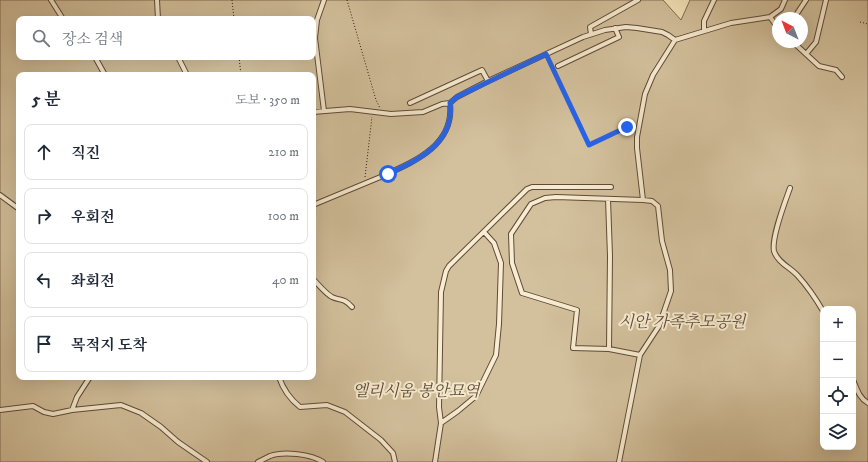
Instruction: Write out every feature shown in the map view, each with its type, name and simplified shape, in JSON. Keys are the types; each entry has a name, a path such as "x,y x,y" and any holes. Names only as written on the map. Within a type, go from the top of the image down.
{"lane":[{"path":"50,0 60,16"},
{"path":"157,0 158,16"},
{"path":"316,29 317,20 324,0"},
{"path":"592,34 590,28 638,0"},
{"path":"704,30 704,21 714,0"},
{"path":"643,200 637,148 645,94 648,84 675,40 704,30 742,21 770,17 781,8 785,0"},
{"path":"798,12 806,0"},
{"path":"806,54 816,42 826,0"},
{"path":"316,112 350,109 400,115 423,112 442,104 450,103 457,97 546,54 604,30 615,28 637,28 662,32 675,40"},
{"path":"558,66 619,37 615,28"},
{"path":"316,46 324,111"},
{"path":"800,48 819,66 836,70 842,77"},
{"path":"97,60 103,72"},
{"path":"180,60 186,72"},
{"path":"410,103 482,70 488,82"},
{"path":"316,204 411,163 427,153 440,138 448,125 451,118 450,103"},
{"path":"435,462 441,423 439,407 441,292 446,271 449,266 522,193 532,187 611,187"},
{"path":"790,188 779,219 774,251 779,259 801,279 820,307"},
{"path":"0,195 16,207"},
{"path":"619,462 640,355 659,326 671,291 670,270 662,241 658,206 652,201 643,200 556,197 537,200 531,204 510,234 512,263 522,293 577,310 573,348 609,350 640,355"},
{"path":"608,199 610,256 609,350"},
{"path":"441,423 476,396 496,355 499,324 501,263 494,243 484,232"},
{"path":"316,282 332,297 344,299 352,307"},
{"path":"72,410 77,397 88,380"},
{"path":"280,380 283,388 300,407 327,404 345,412 381,440 393,453 395,462"},
{"path":"856,387 860,396 868,403"},
{"path":"0,410 33,406 44,412 53,414 72,410 121,405 141,412 178,442 206,462"},
{"path":"258,462 271,456 295,454 317,458 323,462"}],"path":[{"path":"232,0 234,16"},
{"path":"347,0 376,100 383,113"},
{"path":"860,22 868,24"},
{"path":"546,54 589,145 640,121"},
{"path":"239,60 241,72"},
{"path":"365,184 372,112"}],"green space":[{"name":"시안 가족추모공원","path":"0,0 663,0 681,20 690,0 868,0 868,462 0,462"}],"route":[{"path":"388,174 419,159 434,147 451,118 450,103 457,97 546,54 589,145 627,127"}],"park label":[{"name":"엘리시움 봉안묘역","path":"416,390"}]}
